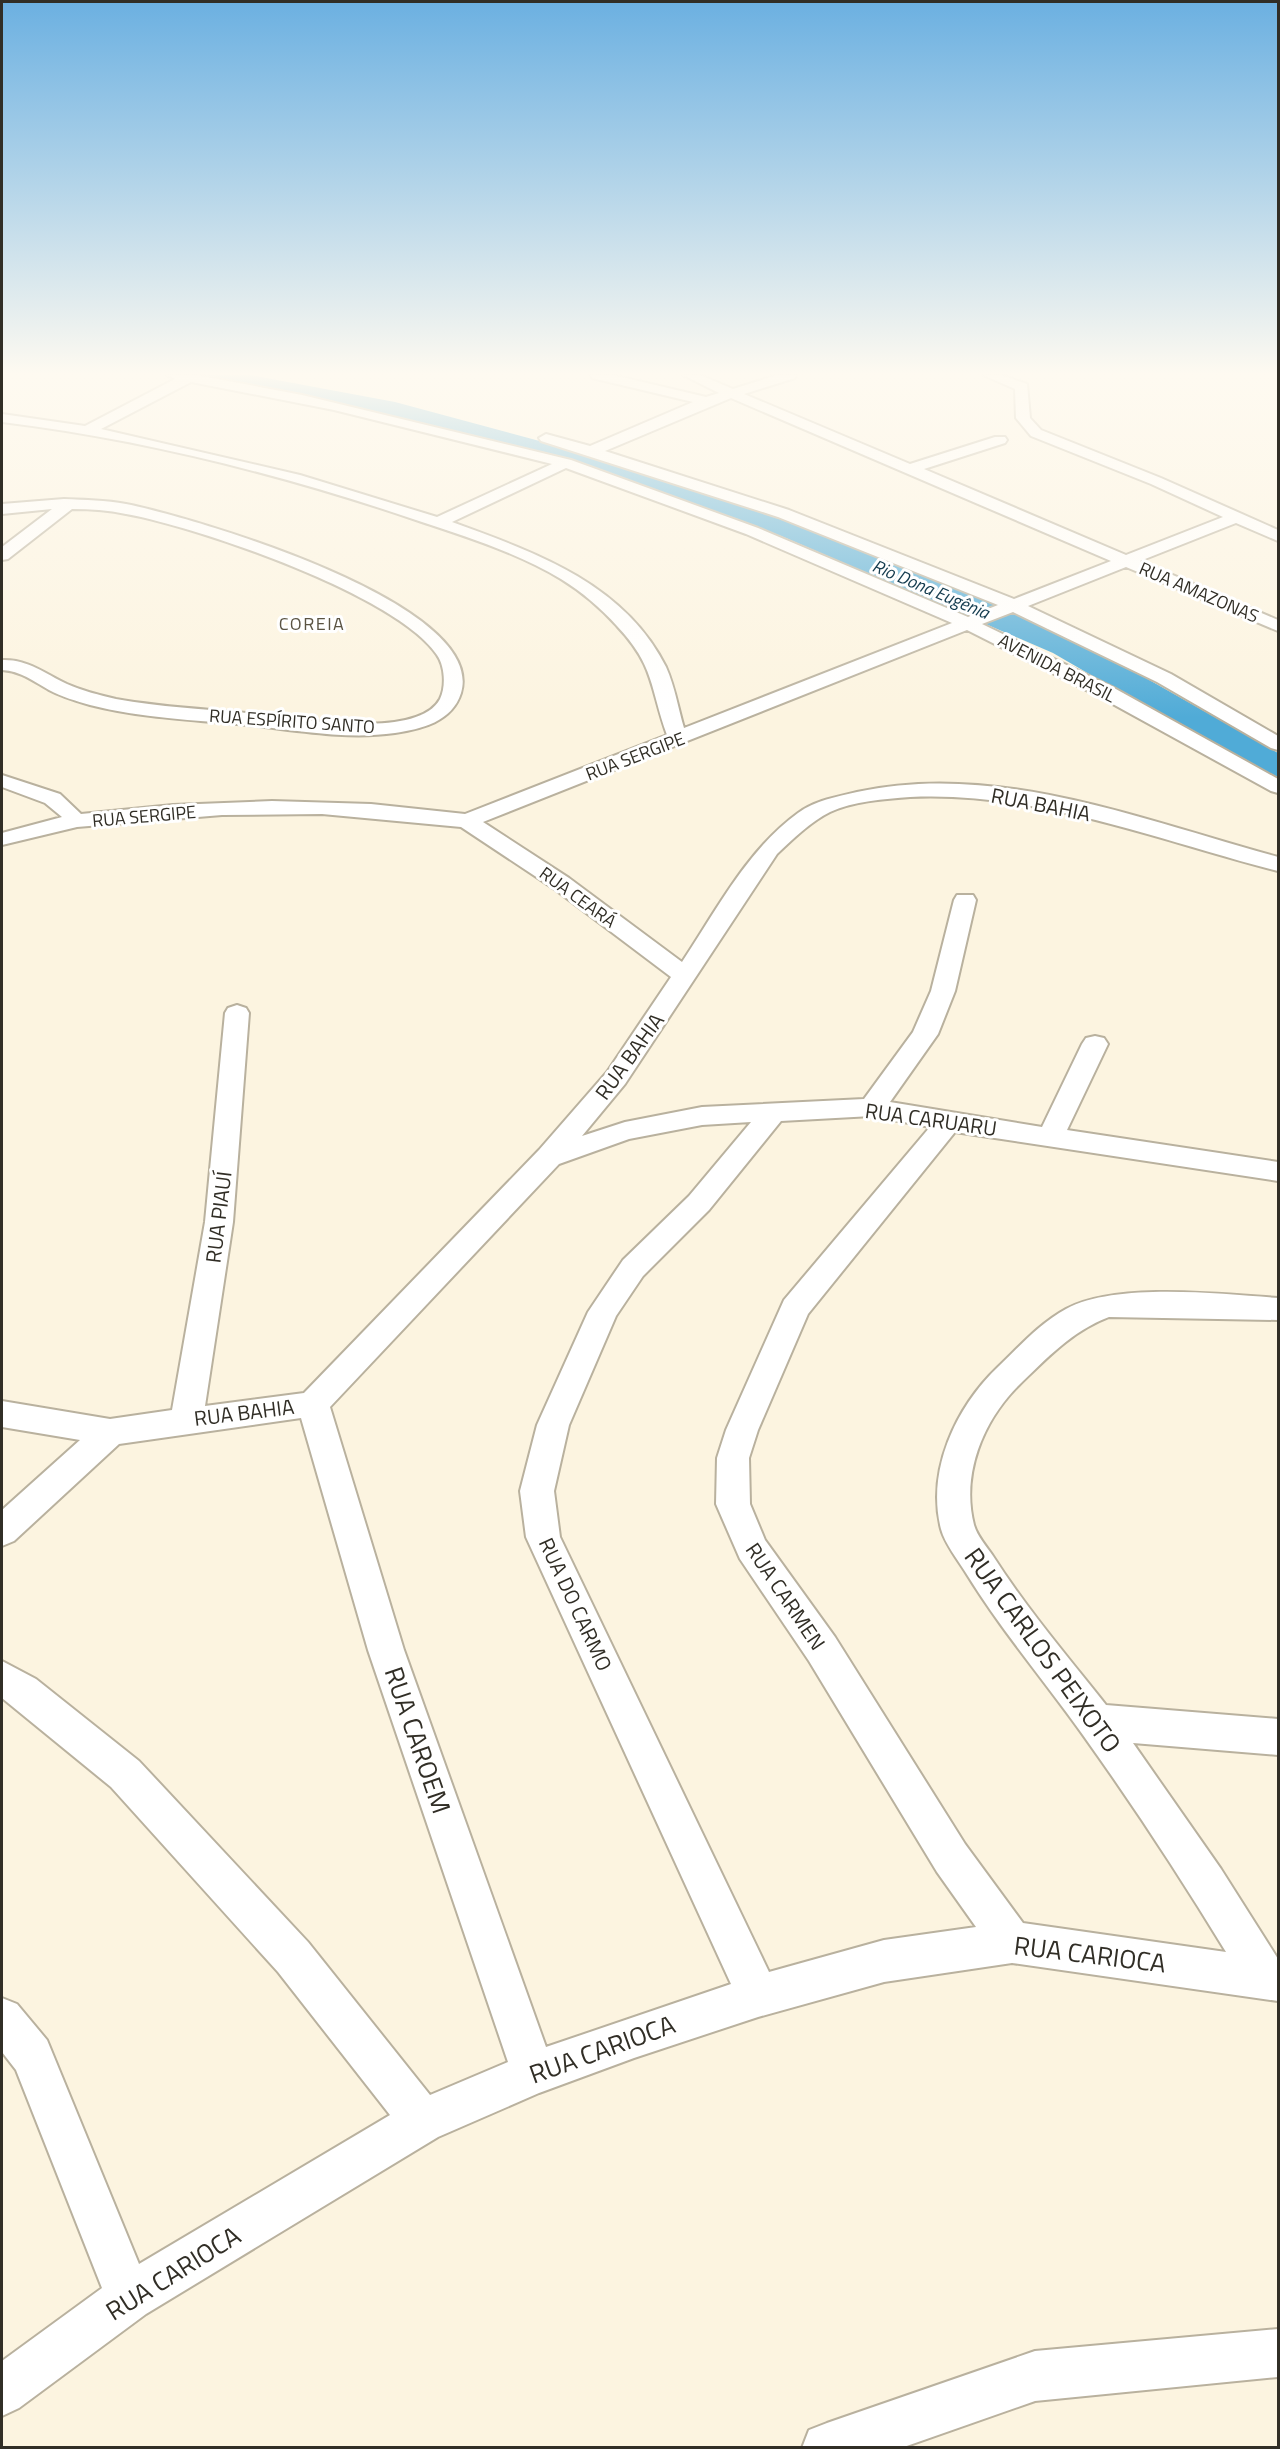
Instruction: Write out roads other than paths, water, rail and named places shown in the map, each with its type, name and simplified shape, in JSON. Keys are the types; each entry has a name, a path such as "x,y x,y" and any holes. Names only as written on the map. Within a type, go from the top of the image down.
{"street":[{"path":"337,489 439,522 560,571 593,593 647,650 661,678 670,719 678,738"},
{"path":"439,522 509,489"},
{"name":"AVENIDA BRASIL","path":"637,489 821,558 976,622 1278,787"},
{"name":"AVENIDA BRASIL","path":"716,489 811,522 1166,678 1278,744"},
{"name":"RUA AMAZONAS","path":"955,489 1278,626"},
{"path":"1171,489 1278,536"},
{"path":"2,555 67,505"},
{"name":"RUA ESPÍRITO SANTO","path":"2,508 67,505 128,509 195,528 312,569 368,593 421,627 446,653 454,681 448,704 435,715 413,724 365,729 153,710 99,701 64,690 25,667 2,665"},
{"name":"RUA SERGIPE","path":"2,838 75,821 184,811 289,809 424,814 467,821 1238,517"},
{"path":"2,781 56,798 69,810 75,821"},
{"name":"RUA BAHIA","path":"2,1414 110,1432 187,1419 313,1404 549,1157 616,1078 770,850 801,821 830,805 899,789 982,792 1084,811 1278,864"},
{"name":"RUA CEARÁ","path":"467,821 561,883 686,977"},
{"path":"872,1107 926,1034 943,991 965,900"},
{"name":"RUA PIAUÍ","path":"187,1419 219,1222 237,1013"},
{"path":"1052,1136 1095,1044"},
{"name":"RUA CARUARU","path":"549,1157 625,1131 702,1116 872,1107 949,1122 1278,1171"},
{"name":"RUA DO CARMO","path":"758,1996 543,1537 537,1491 553,1425 603,1312 633,1268 699,1203 774,1112"},
{"name":"RUA CARMEN","path":"949,1122 795,1308 742,1430 733,1458 733,1504 752,1549 822,1649 951,1858 1012,1942"},
{"name":"RUA CARLOS PEIXOTO","path":"1272,1979 1096,1722 1001,1599 958,1530 954,1493 960,1448 990,1394 1049,1337 1077,1317 1107,1306 1169,1305 1278,1309"},
{"name":"RUA CAROEM","path":"313,1404 386,1650 534,2073"},
{"path":"2,1531 110,1432"},
{"path":"2,1678 24,1691 125,1774 293,1957 422,2121"},
{"path":"1096,1722 1278,1737"},
{"name":"RUA CARIOCA","path":"2,2391 129,2297 422,2121 534,2073 634,2036 758,1996 884,1961 1012,1942 1272,1979"},
{"path":"2,2019 32,2055 129,2297"},
{"path":"827,2448 1035,2376 1278,2353"}],"waterway":[{"name":"Rio Dona Eugênia","path":"672,489 791,530 1065,646 1278,768"}],"district":[{"name":"COREIA","path":"312,623"}]}
